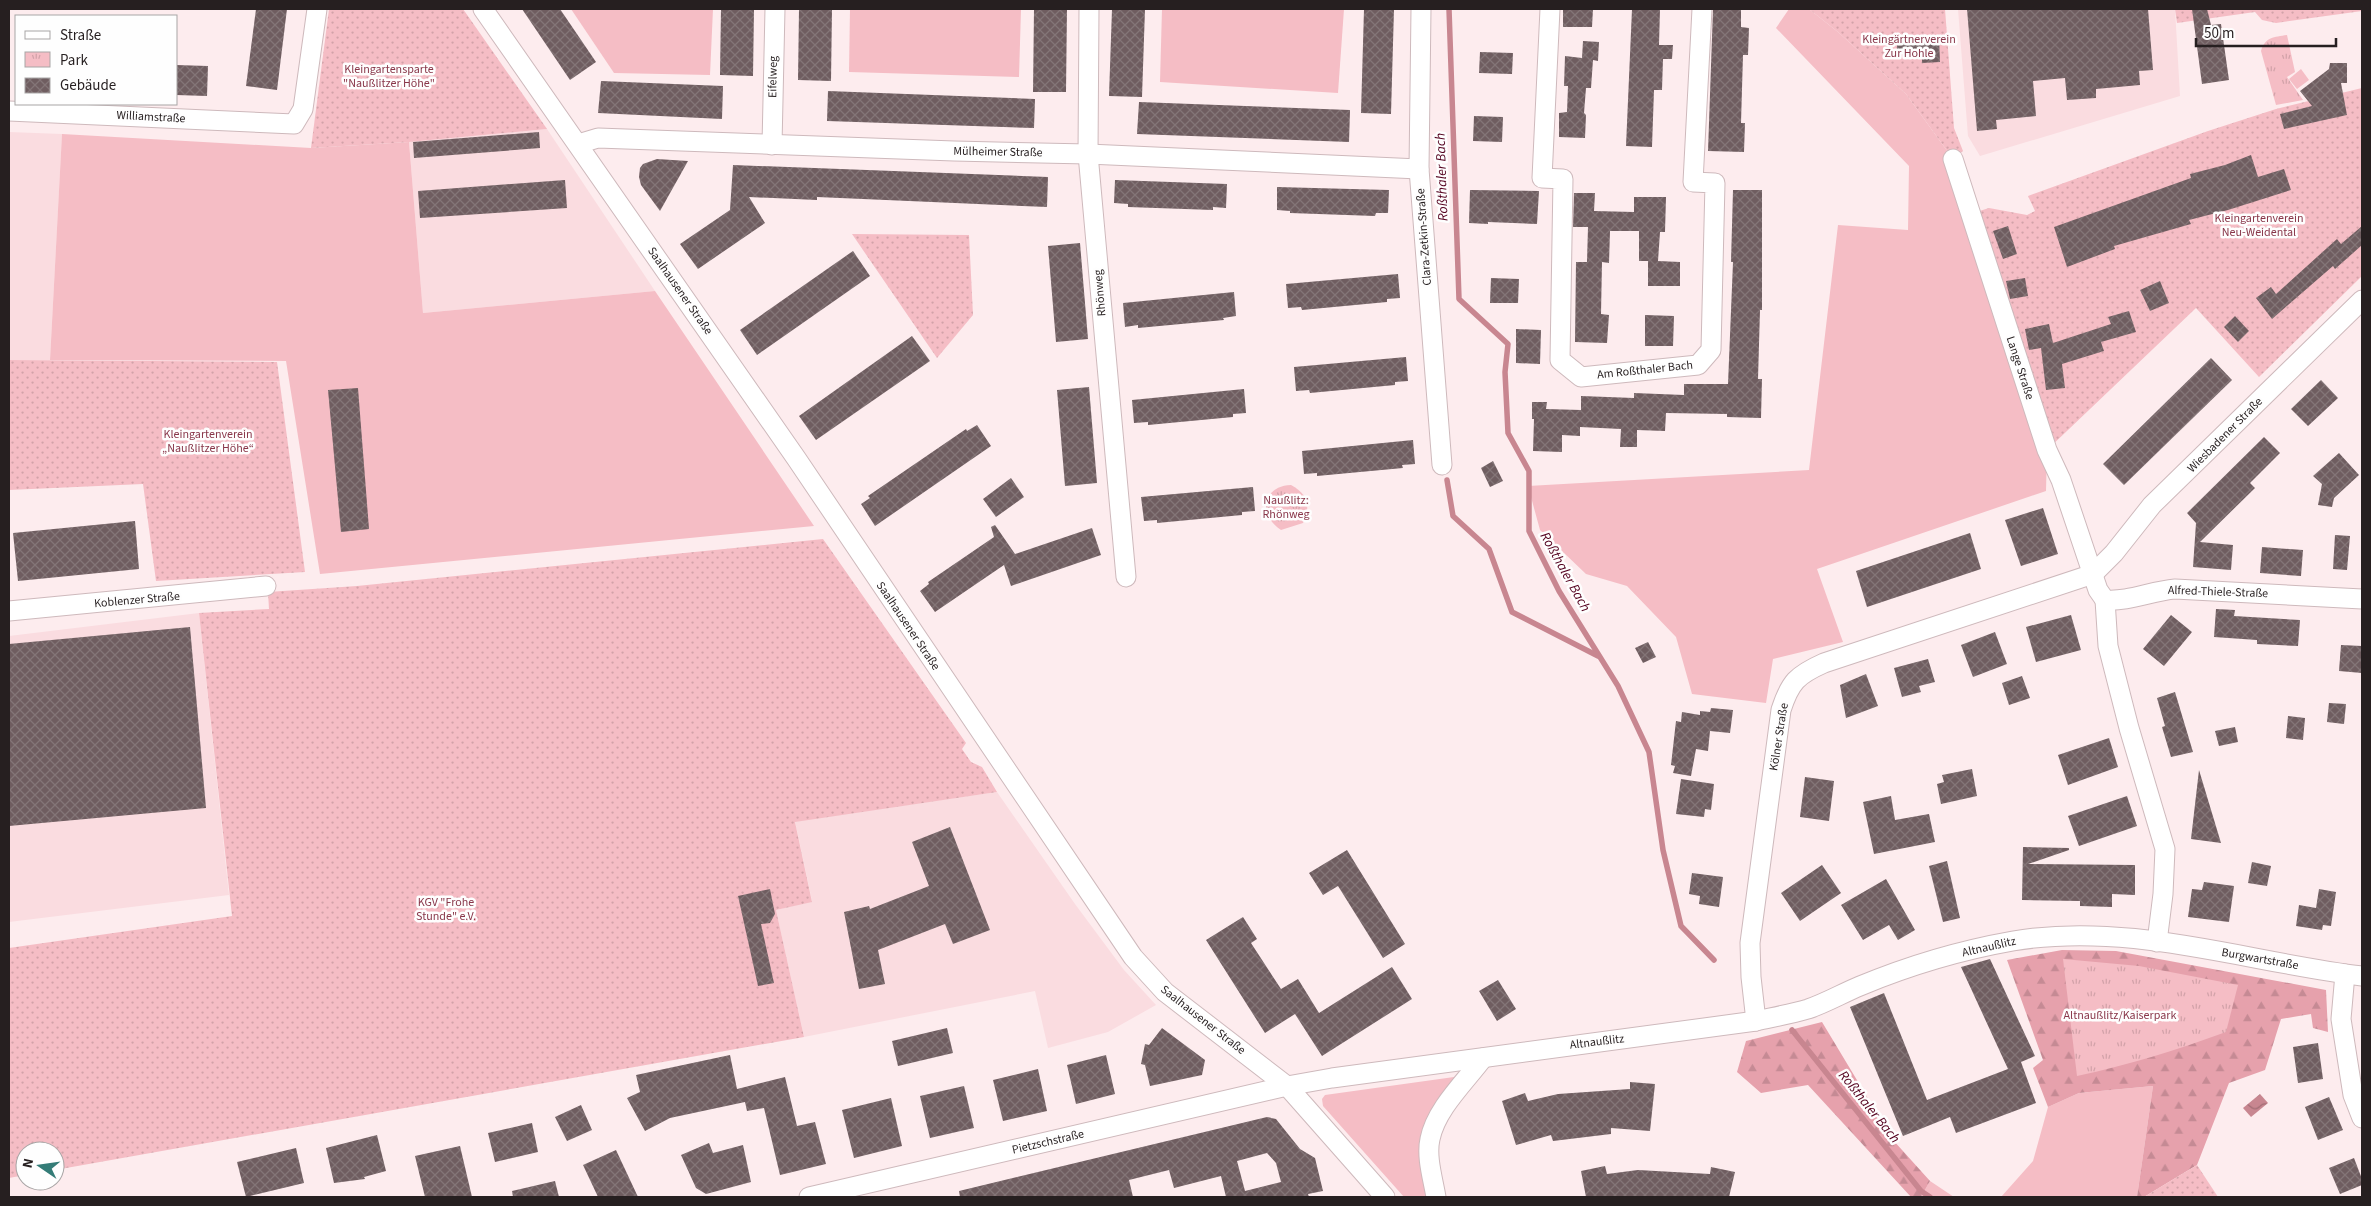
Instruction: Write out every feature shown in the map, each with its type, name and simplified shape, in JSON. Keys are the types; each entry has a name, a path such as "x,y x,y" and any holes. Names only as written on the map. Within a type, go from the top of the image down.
{"street":[{"name":"Williamstraße","path":"9,111 294,124 303,109 317,9"},
{"name":"Saalhausener Straße","path":"483,9 790,450 1133,957 1165,992 1287,1086 1384,1197"},
{"name":"Eifelweg","path":"772,145 775,9"},
{"name":"Rhönweg","path":"1089,9 1088,154 1126,577"},
{"name":"Clara-Zetkin-Straße","path":"1421,9 1419,170 1442,465"},
{"name":"Am Roßthaler Bach","path":"1550,9 1542,178 1563,178 1560,360 1581,377 1698,365 1712,350 1715,183 1693,182 1702,9"},
{"name":"Mülheimer Straße","path":"578,144 598,138 1088,154 1419,170"},
{"name":"Lange Straße","path":"1953,159 2047,450 2061,480 2093,574"},
{"name":"Wiesbadener Straße","path":"2093,574 2114,553 2152,505 2362,300"},
{"path":"2093,574 2098,590 2105,600 2110,655 2129,728 2165,849 2163,894 2157,942"},
{"name":"Kölner Straße","path":"1756,1021 1751,977 1750,944 1781,710 1787,692 1794,680 1824,663 2093,574"},
{"name":"Koblenzer Straße","path":"9,611 266,586"},
{"name":"Alfred-Thiele-Straße","path":"2105,600 2118,601 2159,590 2175,589 2362,599"},
{"name":"Altnaußlitz","path":"1287,1086 1332,1078 1756,1021 1810,1008 1874,980 1985,947 2061,936 2109,935 2157,942"},
{"name":"Burgwartstraße","path":"2157,942 2354,975"},
{"path":"2354,975 2341,1019 2352,1095 2362,1118"},
{"path":"1436,1197 1430,1160 1430,1139 1446,1105 1483,1058"},
{"name":"Pietzschstraße","path":"809,1197 1287,1086"}],"shaded area":[{"path":"1958,9 2175,9 2180,96 1980,156 1968,136"},
{"path":"547,129 655,291 423,313 409,142"},
{"path":"9,132 62,134 50,360 9,360"},
{"path":"199,613 229,895 9,922 9,636"},
{"path":"997,792 1075,904 1124,970 1156,1005 1108,1032 1048,1048 1035,991 804,1037 776,910 812,901 795,821"}],"green space":[{"name":"Kleingartensparte \"Naußlitzer Höhe\"","path":"329,9 463,9 547,129 409,142 311,148"},
{"path":"571,9 713,9 710,75 614,73"},
{"path":"850,9 1021,9 1019,77 849,72"},
{"path":"1162,9 1344,9 1338,93 1160,82"},
{"path":"1789,9 1809,9 1838,32 1906,94 1953,159 2047,450 2046,491 1817,569 1843,642 1773,659 1766,703 1692,694 1676,637 1627,586 1586,574 1540,530 1528,486 1809,470 1838,225 1908,230 1909,166 1776,28"},
{"name":"Kleingärtnerverein Zur Hohle","path":"1809,9 1945,9 1954,128 1963,151 1953,159 1906,94 1838,32"},
{"path":"2175,9 2362,9 2362,11 2276,23 2262,20 2255,12 2177,23"},
{"path":"2287,35 2295,72 2287,77 2303,100 2276,105 2261,51 2268,40"},
{"path":"2301,69 2309,80 2297,89 2289,79"},
{"name":"Kleingartenverein Neu-Weidental","path":"2362,88 2362,276 2259,377 2196,308 2047,450 1970,214 1989,208 2027,215 2035,211 2028,196 2208,131 2276,109"},
{"path":"62,134 311,148 409,142 423,313 655,291 814,526 320,574 286,361 50,360"},
{"path":"852,234 969,235 973,315 937,358"},
{"name":"Kleingartenverein „Naußlitzer Höhe“","path":"9,360 277,362 305,572 156,581 143,484 9,490"},
{"name":"Naußlitz: Rhönweg","path":"1291,485 1304,496 1307,511 1303,523 1281,530 1269,517 1266,502 1274,490"},
{"name":"KGV \"Frohe Stunde\" e.V.","path":"823,539 966,743 962,749 971,762 982,767 997,792 795,822 812,902 776,910 804,1037 65,1168 65,1141 15,1141 15,1177 9,1178 9,948 232,916 199,613 269,609 268,592 357,586"},
{"path":"2062,950 2116,951 2326,990 2328,1032 2313,1028 2311,1014 2281,1019 2265,1070 2229,1083 2197,1165 2144,1197 2137,1197 2153,1086 2079,1093 2048,1107 2033,1068 2043,1060 2007,960"},
{"name":"Altnaußlitz/Kaiserpark","path":"2063,959 2139,966 2238,985 2226,1032 2152,1057 2077,1076"},
{"path":"1822,1022 1893,1140 1930,1181 1921,1197 1911,1197 1808,1085 1761,1093 1737,1072 1746,1041"},
{"path":"1454,1077 1457,1081 1440,1099 1427,1197 1404,1197 1323,1106 1322,1099 1325,1095"},
{"path":"2153,1086 2137,1197 2001,1197 2033,1161 2048,1107 2079,1093"},
{"path":"2197,1165 2218,1197 2144,1197"},
{"path":"1930,1181 1954,1197 1921,1197"}],"water":[{"path":"2260,1094 2268,1103 2251,1117 2243,1108"}],"building":[{"path":"256,9 287,9 277,90 246,86"},
{"path":"522,9 560,9 596,62 570,80"},
{"path":"721,9 754,9 753,76 720,75"},
{"path":"799,9 832,9 831,81 798,80"},
{"path":"1034,9 1067,9 1066,92 1033,92"},
{"path":"1112,9 1145,9 1142,97 1109,96"},
{"path":"1364,9 1394,9 1391,114 1361,113"},
{"path":"1563,9 1593,9 1592,27 1563,27"},
{"path":"1632,9 1660,9 1659,45 1673,45 1672,59 1663,59 1662,90 1654,90 1652,147 1626,146"},
{"path":"1713,9 1741,9 1741,27 1749,28 1748,55 1743,55 1741,123 1745,123 1744,152 1708,151"},
{"path":"1967,9 2148,9 2153,70 2139,71 2140,85 2096,89 2096,98 2067,100 2065,78 2033,81 2036,116 1996,120 1997,129 1977,131"},
{"path":"2192,9 2207,9 2211,25 2221,24 2229,80 2202,84"},
{"path":"1939,37 1940,62 1922,63 1922,52 1897,52 1897,38"},
{"path":"1583,41 1599,42 1598,61 1593,60 1591,88 1586,88 1585,138 1559,137 1559,113 1567,112 1568,86 1564,86 1565,56 1582,58"},
{"path":"1480,52 1513,53 1512,74 1479,73"},
{"path":"2330,63 2347,63 2347,83 2341,83 2347,115 2284,129 2280,114 2312,106 2300,91 2329,69"},
{"path":"178,65 208,66 207,96 178,95"},
{"path":"601,81 723,86 722,119 598,113"},
{"path":"828,91 1035,99 1034,128 827,121"},
{"path":"1139,102 1350,110 1349,142 1137,134"},
{"path":"1474,116 1503,117 1502,142 1473,141"},
{"path":"539,132 540,148 414,158 413,142"},
{"path":"2251,155 2258,177 2284,169 2291,190 2189,220 2191,224 2114,246 2115,249 2067,267 2054,227 2191,178 2190,174 2225,165"},
{"path":"657,159 688,161 660,211 641,185 639,177 640,168 643,164"},
{"path":"733,165 1048,177 1047,207 817,197 817,200 749,197 765,223 698,269 680,244 730,210"},
{"path":"565,180 567,208 420,218 418,191"},
{"path":"1115,180 1227,184 1226,208 1213,207 1213,210 1128,207 1128,204 1114,203"},
{"path":"1277,187 1389,190 1388,213 1376,213 1375,216 1290,213 1290,211 1277,210"},
{"path":"1470,190 1539,191 1537,224 1469,223"},
{"path":"1733,190 1762,190 1762,310 1760,310 1758,379 1762,379 1761,418 1727,417 1727,414 1666,413 1665,431 1637,430 1637,447 1620,447 1621,429 1580,427 1580,436 1562,435 1562,452 1533,451 1534,419 1532,419 1532,402 1547,402 1546,409 1581,410 1581,396 1634,398 1634,393 1684,395 1684,384 1728,384 1733,262 1731,262"},
{"path":"1574,193 1595,193 1594,211 1634,212 1634,197 1666,197 1665,232 1660,232 1658,261 1680,262 1680,286 1648,286 1648,261 1639,261 1639,231 1610,231 1609,263 1602,262 1601,314 1609,315 1607,343 1575,342 1576,262 1587,262 1588,227 1573,227"},
{"path":"2008,226 2017,254 2003,259 1993,231"},
{"path":"2362,226 2362,245 2335,269 2333,266 2272,319 2256,298 2271,287 2276,294 2337,239 2341,244"},
{"path":"1080,243 1088,339 1056,342 1048,246"},
{"path":"853,251 870,276 757,355 740,330"},
{"path":"1398,274 1400,298 1387,299 1387,302 1302,310 1301,307 1288,308 1286,284"},
{"path":"1491,278 1519,279 1518,303 1490,303"},
{"path":"2025,278 2028,296 2010,299 2006,281"},
{"path":"2160,281 2169,303 2150,311 2140,290"},
{"path":"1234,292 1236,316 1223,318 1224,320 1138,328 1138,325 1125,327 1123,303"},
{"path":"2129,311 2136,332 2101,342 2104,351 2062,364 2065,388 2046,390 2041,348 2029,350 2025,329 2049,324 2053,343 2111,324 2108,317"},
{"path":"1645,315 1674,316 1673,346 1645,346"},
{"path":"2235,316 2249,331 2238,342 2224,327"},
{"path":"1516,329 1541,330 1540,364 1516,363"},
{"path":"912,336 930,361 816,440 799,416"},
{"path":"1406,357 1408,381 1395,382 1395,385 1310,393 1309,390 1296,391 1294,367"},
{"path":"2211,358 2232,380 2124,485 2103,464"},
{"path":"2321,380 2338,398 2308,426 2291,409"},
{"path":"1089,387 1097,483 1065,486 1057,390"},
{"path":"358,388 369,529 341,532 328,390"},
{"path":"1244,389 1246,413 1233,414 1233,417 1148,425 1148,422 1134,423 1132,400"},
{"path":"977,425 991,446 875,526 861,504 870,498 868,496 966,429 967,431"},
{"path":"2264,437 2280,453 2250,483 2255,488 2200,542 2233,545 2231,570 2193,567 2196,523 2187,513"},
{"path":"1413,440 1415,464 1402,465 1403,468 1317,476 1317,473 1304,474 1302,451"},
{"path":"2339,453 2359,475 2334,498 2332,507 2318,505 2322,484 2313,476"},
{"path":"1493,461 1503,481 1490,487 1481,468"},
{"path":"1011,478 1024,497 996,517 983,499"},
{"path":"1253,487 1255,511 1242,512 1242,515 1157,523 1157,520 1144,521 1141,497"},
{"path":"2043,508 2058,554 2021,566 2005,520"},
{"path":"135,521 139,569 18,581 13,533"},
{"path":"995,525 1015,554 1092,528 1101,555 1011,586 1004,565 935,612 920,591 929,584 928,582 994,537 991,527"},
{"path":"1970,533 1981,569 1867,607 1856,571"},
{"path":"2335,535 2350,536 2347,570 2333,569"},
{"path":"2262,547 2303,550 2301,576 2260,573"},
{"path":"2216,609 2235,610 2234,616 2300,620 2298,646 2257,644 2257,640 2214,637"},
{"path":"2071,615 2081,650 2036,662 2026,627"},
{"path":"2171,615 2192,632 2164,666 2143,649"},
{"path":"190,627 206,808 9,826 9,644"},
{"path":"1995,632 2007,664 1973,677 1961,645"},
{"path":"1648,642 1656,657 1643,663 1635,648"},
{"path":"2341,645 2362,646 2362,673 2339,671"},
{"path":"1928,659 1935,682 1919,686 1921,692 1902,697 1894,668"},
{"path":"1866,674 1878,706 1846,718 1840,685"},
{"path":"2022,676 2030,698 2009,705 2002,683"},
{"path":"2175,692 2193,752 2171,757 2162,727 2165,726 2157,698"},
{"path":"2329,703 2346,704 2344,724 2327,722"},
{"path":"1711,708 1733,710 1730,733 1710,731 1708,751 1696,749 1691,776 1673,773 1675,766 1671,765 1676,721 1681,722 1682,712 1700,715 1700,711 1710,712"},
{"path":"2288,716 2305,718 2303,740 2286,738"},
{"path":"2235,727 2238,742 2219,746 2215,731"},
{"path":"2109,738 2118,767 2068,785 2058,755"},
{"path":"1972,769 1977,796 1941,804 1937,784 1944,782 1942,775"},
{"path":"2199,770 2221,843 2191,839"},
{"path":"1805,777 1834,781 1829,821 1800,817"},
{"path":"1681,779 1714,784 1711,810 1705,809 1704,817 1676,814"},
{"path":"1891,796 1895,820 1929,814 1935,842 1874,854 1863,802"},
{"path":"2127,796 2137,826 2079,846 2068,816"},
{"path":"950,827 990,930 953,944 945,924 878,950 885,984 859,989 844,912 869,906 870,909 929,886 912,842"},
{"path":"2023,847 2069,848 2069,850 2028,864 2135,865 2135,895 2112,894 2112,907 2080,906 2080,901 2022,900"},
{"path":"1347,850 1405,944 1383,958 1338,886 1323,895 1309,873"},
{"path":"1947,861 1960,918 1943,922 1929,866"},
{"path":"2252,862 2271,866 2267,886 2248,883"},
{"path":"1822,865 1841,893 1800,921 1781,893"},
{"path":"1692,873 1723,877 1719,907 1699,904 1700,896 1689,894"},
{"path":"1886,879 1915,930 1898,940 1889,925 1863,940 1841,905"},
{"path":"2204,882 2234,886 2229,922 2188,917 2192,889 2202,890"},
{"path":"770,889 775,914 770,923 761,924 774,983 758,986 738,896"},
{"path":"2319,889 2336,892 2331,926 2323,925 2322,930 2296,926 2299,905 2316,908"},
{"path":"1243,917 1257,939 1251,943 1281,989 1298,979 1319,1013 1392,967 1412,999 1322,1056 1295,1014 1265,1033 1206,940"},
{"path":"1990,959 2035,1056 2021,1062 2036,1103 1956,1133 1950,1117 1903,1136 1850,1007 1884,993 1927,1100 2008,1069 1961,967"},
{"path":"1498,980 1516,1009 1497,1021 1479,991"},
{"path":"947,1028 953,1053 898,1066 892,1041"},
{"path":"1162,1028 1205,1060 1202,1075 1150,1086 1145,1065 1141,1064 1145,1044 1149,1045"},
{"path":"2318,1043 2323,1079 2298,1083 2293,1047"},
{"path":"730,1055 737,1089 785,1077 797,1126 815,1122 826,1164 780,1175 764,1108 747,1111 745,1102 670,1118 645,1131 627,1098 640,1092 636,1075"},
{"path":"1106,1055 1115,1094 1076,1104 1067,1065"},
{"path":"1038,1069 1047,1111 1003,1121 993,1080"},
{"path":"1630,1082 1655,1084 1650,1131 1611,1128 1611,1134 1553,1141 1551,1135 1516,1145 1502,1101 1525,1093 1528,1101 1558,1094 1630,1089"},
{"path":"964,1086 974,1128 930,1138 920,1096"},
{"path":"2329,1097 2343,1130 2318,1140 2305,1107"},
{"path":"891,1098 902,1146 854,1158 842,1110"},
{"path":"581,1105 592,1130 567,1141 555,1117"},
{"path":"1267,1117 1276,1119 1300,1149 1315,1158 1323,1191 1308,1194 1309,1197 1226,1197 1221,1176 1174,1188 1169,1170 1129,1180 1133,1197 960,1197 959,1191","holes":["1267,1153 1276,1163 1281,1182 1245,1191 1237,1161"]},
{"path":"532,1123 538,1152 495,1162 488,1133"},
{"path":"377,1135 386,1171 364,1177 365,1179 334,1183 326,1148"},
{"path":"709,1143 713,1153 743,1145 751,1182 706,1194 696,1188 681,1155"},
{"path":"460,1146 472,1197 425,1197 415,1156"},
{"path":"296,1148 304,1183 246,1197 237,1162"},
{"path":"616,1150 638,1197 598,1197 583,1165"},
{"path":"2354,1158 2362,1179 2362,1185 2340,1194 2329,1168"},
{"path":"1605,1166 1607,1174 1638,1170 1710,1174 1711,1167 1735,1172 1729,1197 1586,1197 1581,1171"},
{"path":"555,1181 559,1197 513,1197 512,1191"}],"waterway":[{"name":"Roßthaler Bach","path":"1449,9 1459,299 1508,344 1505,372 1508,433 1529,471 1529,531 1559,591 1618,686 1649,752 1663,850 1681,926 1714,960"},
{"path":"1447,480 1453,516 1489,549 1512,612 1598,656"},
{"name":"Roßthaler Bach","path":"1792,1030 1921,1191 1930,1197"}]}
